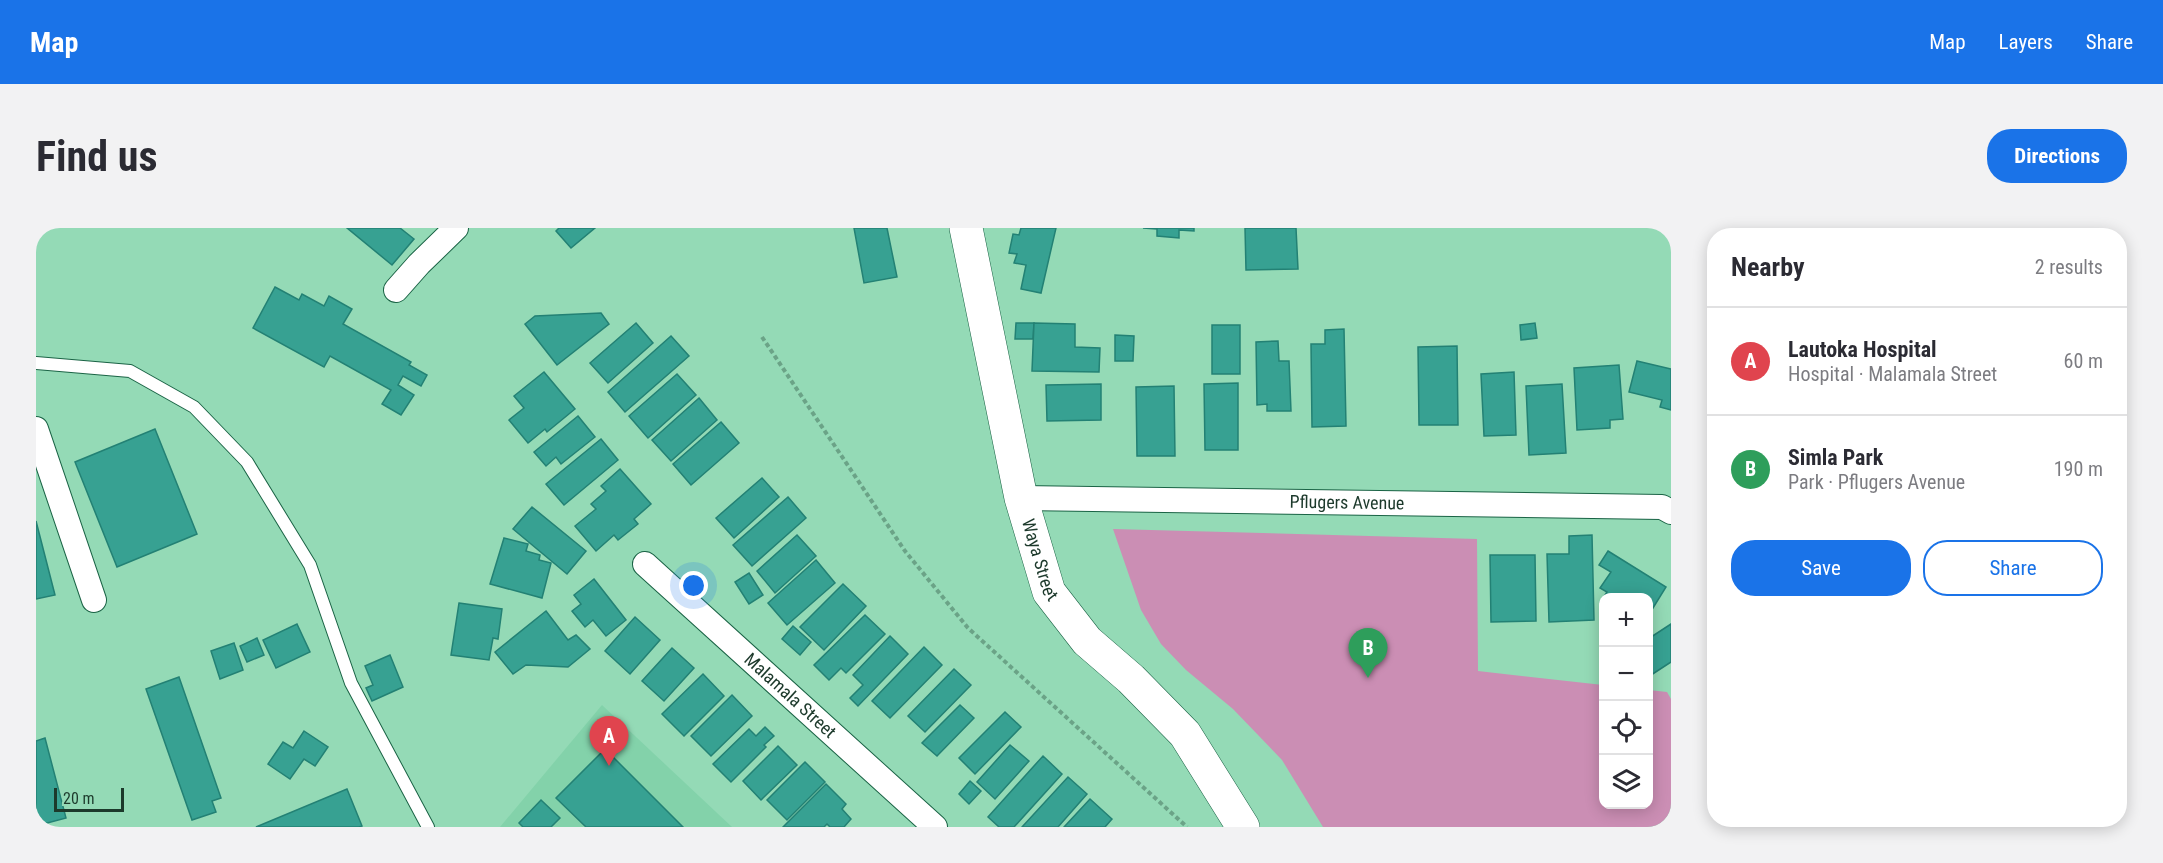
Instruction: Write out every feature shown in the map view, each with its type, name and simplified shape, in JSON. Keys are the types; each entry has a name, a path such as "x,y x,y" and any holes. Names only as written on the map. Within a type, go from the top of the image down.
{"main road":[{"name":"Waya Street","path":"966,228 1022,498 1048,592 1086,641 1131,680 1185,734 1243,827"}],"street":[{"path":"396,290 418,264 456,228"},
{"path":"36,429 94,600"},
{"name":"Pflugers Avenue","path":"1022,498 1662,507 1671,512"},
{"name":"Malamala Street","path":"645,564 935,827"}],"lane":[{"path":"36,363 130,370 194,407 247,462 310,565 351,683 428,827"}],"path":[{"path":"762,337 905,551 968,628 1187,827"}],"shaded area":[{"path":"1113,529 1477,539 1478,671 1599,685 1599,809 1653,809 1653,690 1667,692 1671,699 1671,827 1323,827 1282,760 1233,709 1186,670 1161,644 1141,610"},
{"path":"602,705 732,827 500,827"}],"building":[{"path":"347,228 400,228 414,239 392,265"},
{"path":"559,228 595,228 571,248 556,231"},
{"path":"854,228 887,228 897,277 864,283"},
{"path":"1021,228 1056,228 1041,293 1021,289 1026,265 1014,263 1017,254 1009,253 1013,234 1019,235"},
{"path":"1143,228 1194,228 1194,231 1179,230 1179,238 1157,236 1157,229"},
{"path":"1245,228 1296,228 1298,269 1246,270"},
{"path":"275,287 299,300 302,294 324,306 329,296 352,309 343,324 411,362 409,365 427,375 421,386 403,376 398,385 414,395 401,415 382,404 391,390 330,356 324,367 253,328"},
{"path":"601,313 609,324 557,365 525,324 535,316"},
{"path":"636,323 653,343 608,383 590,363"},
{"path":"1016,323 1034,323 1033,339 1015,339"},
{"path":"1034,323 1075,324 1075,347 1100,348 1099,372 1032,371"},
{"path":"1535,323 1537,338 1521,340 1520,325"},
{"path":"1212,325 1240,325 1240,374 1212,374"},
{"path":"1344,329 1346,426 1312,427 1311,344 1325,344 1325,330"},
{"path":"1115,335 1134,336 1133,361 1115,361"},
{"path":"671,336 689,356 625,412 608,392"},
{"path":"1278,341 1279,361 1289,361 1291,411 1267,411 1267,404 1257,405 1256,342"},
{"path":"1457,346 1458,425 1419,425 1418,347"},
{"path":"1637,361 1671,369 1671,410 1660,407 1662,400 1629,392"},
{"path":"1619,365 1623,419 1610,420 1610,428 1577,430 1574,368"},
{"path":"544,372 575,409 547,432 545,429 528,443 509,420 524,408 514,396"},
{"path":"1514,372 1516,435 1484,436 1481,374"},
{"path":"677,374 696,395 648,438 629,416"},
{"path":"1238,383 1238,450 1205,450 1204,384"},
{"path":"1101,384 1101,420 1047,421 1046,385"},
{"path":"1562,384 1566,453 1529,455 1526,386"},
{"path":"1174,386 1175,456 1137,456 1136,387"},
{"path":"699,398 717,420 671,461 652,440"},
{"path":"578,416 595,437 561,464 556,457 546,466 534,452"},
{"path":"721,422 739,443 691,485 673,464"},
{"path":"155,429 197,534 117,567 75,462"},
{"path":"601,439 618,460 564,505 546,484"},
{"path":"620,469 651,504 634,519 638,524 618,540 614,535 596,551 575,526 596,509 591,504 606,491 601,486"},
{"path":"762,478 779,497 734,538 716,518"},
{"path":"788,497 806,518 752,566 733,545"},
{"path":"532,507 586,551 567,574 513,529"},
{"path":"36,521 55,595 36,599"},
{"path":"797,535 816,556 775,593 757,571"},
{"path":"1592,535 1594,620 1549,622 1547,554 1569,554 1569,536"},
{"path":"504,538 528,544 526,551 540,555 539,560 551,563 542,598 490,584"},
{"path":"1608,551 1666,587 1653,608 1653,593 1606,593 1600,588 1611,572 1599,565"},
{"path":"1490,555 1535,555 1536,621 1491,622"},
{"path":"816,560 835,583 787,625 768,603"},
{"path":"749,573 763,595 749,604 735,582"},
{"path":"594,579 626,620 606,636 593,620 585,627 572,611 581,604 574,595"},
{"path":"843,584 866,606 824,650 800,627"},
{"path":"459,603 502,609 498,639 493,638 489,660 451,655"},
{"path":"546,611 568,640 576,635 590,649 568,667 526,665 513,674 495,652"},
{"path":"865,615 885,634 846,673 841,668 829,680 814,665"},
{"path":"635,617 660,640 630,674 605,651"},
{"path":"297,624 310,652 276,668 263,640"},
{"path":"1671,624 1671,662 1653,674 1653,647 1653,636"},
{"path":"793,626 811,642 800,655 782,639"},
{"path":"890,636 908,654 858,706 850,698 863,685 853,675"},
{"path":"257,638 264,655 247,662 240,646"},
{"path":"234,643 243,670 220,679 211,651"},
{"path":"924,647 942,665 890,718 872,701"},
{"path":"672,648 694,668 664,701 642,681"},
{"path":"390,655 403,687 372,701 366,688 373,685 365,666"},
{"path":"954,669 971,685 925,732 908,716"},
{"path":"703,674 724,696 684,736 662,714"},
{"path":"179,677 221,798 212,801 216,812 192,820 146,689"},
{"path":"732,695 752,716 711,756 691,736"},
{"path":"960,705 974,718 937,756 922,743"},
{"path":"1005,712 1021,727 975,774 959,758"},
{"path":"765,727 774,736 731,782 713,764 749,729 756,736"},
{"path":"304,731 328,747 315,766 304,759 290,779 268,764 283,742 293,748"},
{"path":"45,738 66,818 36,826 36,741"},
{"path":"1010,745 1029,761 995,799 977,782"},
{"path":"778,746 797,765 761,800 743,781"},
{"path":"605,749 683,827 586,827 556,798"},
{"path":"1043,756 1062,774 1014,827 999,827 988,817"},
{"path":"805,762 825,782 787,820 767,800"},
{"path":"1068,777 1087,794 1058,827 1022,827"},
{"path":"970,781 981,791 969,804 959,794"},
{"path":"826,784 846,804 842,809 851,819 844,827 830,827 827,824 824,827 783,827"},
{"path":"347,789 362,826 256,827"},
{"path":"1090,799 1112,819 1105,827 1064,827"},
{"path":"541,800 560,818 551,827 523,827 519,823"}],"place":[{"name":"Simla Park","path":"1368,678"},
{"name":"Lautoka Hospital","path":"609,766"}]}
